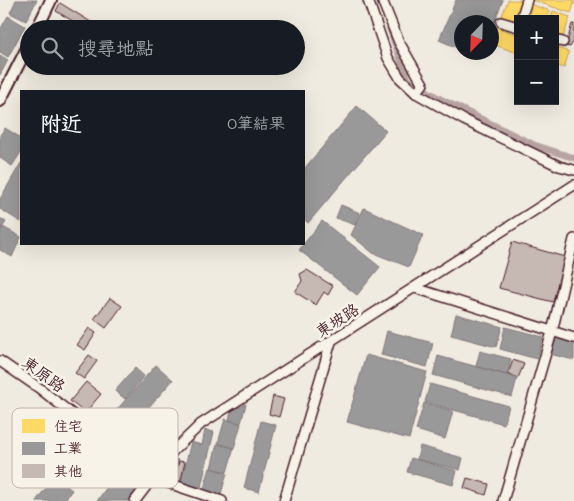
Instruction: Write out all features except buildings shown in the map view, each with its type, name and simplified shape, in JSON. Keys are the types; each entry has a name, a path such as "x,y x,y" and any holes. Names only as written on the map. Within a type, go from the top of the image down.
{"main road":[{"path":"41,20 51,0"},
{"path":"0,101 20,62"}],"street":[{"path":"368,0 388,58 400,78 416,93 464,120 559,166 574,170"},
{"path":"382,0 399,42 423,84 416,93"},
{"path":"521,15 526,0"},
{"path":"501,22 514,26"},
{"name":"東坡路","path":"178,446 201,424 574,185"},
{"path":"503,501 552,332 574,239"},
{"path":"415,288 574,338"},
{"path":"284,501 331,342"},
{"name":"東原路","path":"0,361 64,408"},
{"name":"東原路","path":"178,486 222,501"},
{"name":"東坡路","path":"135,501 145,488"}],"waterway":[{"path":"390,29 408,80 442,100 534,145 574,158"}]}
